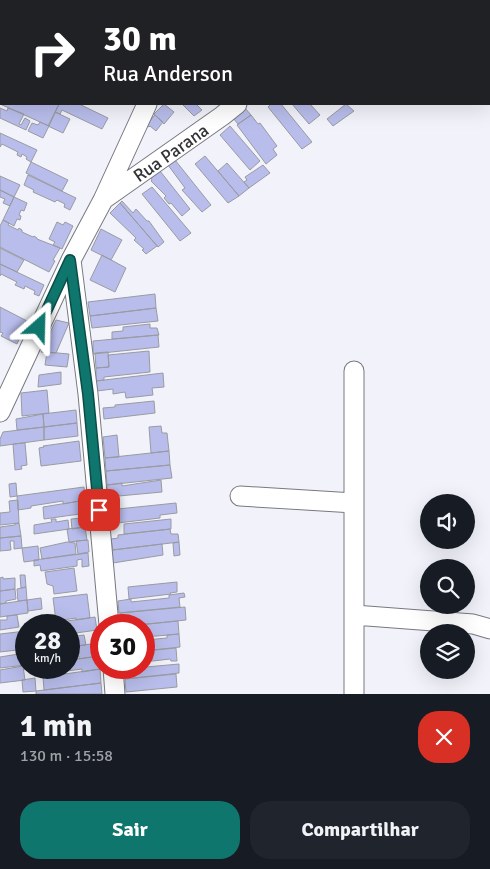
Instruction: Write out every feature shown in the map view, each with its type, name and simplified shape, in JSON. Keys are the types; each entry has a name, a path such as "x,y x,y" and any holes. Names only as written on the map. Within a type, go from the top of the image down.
{"street":[{"path":"0,412 70,260 103,200 147,105"},
{"name":"Rua Parana","path":"103,200 236,105"},
{"path":"70,260 88,394 108,614"},
{"path":"354,371 354,694"},
{"path":"240,496 354,503"},
{"path":"354,615 473,624 490,629"},
{"path":"114,679 115,694"}],"building":[{"path":"2,105 59,105 49,126"},
{"path":"58,105 81,105 108,118 102,129 62,110 60,114 55,112"},
{"path":"163,105 174,112 164,124 154,114"},
{"path":"183,105 197,105 202,110 194,116"},
{"path":"270,105 282,105 312,142 302,149 268,107"},
{"path":"293,105 311,105 320,115 309,124"},
{"path":"345,105 354,111 333,126 327,119"},
{"path":"0,108 7,111 8,108 24,114 19,124 21,125 25,118 30,121 26,130 0,118"},
{"path":"245,108 251,115 238,124 233,118"},
{"path":"55,112 70,119 63,133 48,126"},
{"path":"155,115 163,122 156,131 146,125"},
{"path":"251,115 258,124 260,123 277,146 273,149 277,155 266,164 237,125"},
{"path":"40,122 49,126 43,138 28,131 32,123 38,125"},
{"path":"230,126 260,161 250,170 220,135"},
{"path":"0,133 37,150 31,162 26,159 27,157 22,154 21,157 17,155 18,152 2,144 0,147"},
{"path":"205,156 239,196 228,203 195,164"},
{"path":"175,160 211,205 202,212 182,190 185,188 168,165"},
{"path":"31,162 68,180 62,191 26,173"},
{"path":"227,163 249,188 239,196 218,171"},
{"path":"263,165 270,173 249,188 244,182 247,180 245,177"},
{"path":"160,171 190,209 182,216 171,203 169,204 164,198 166,196 151,181 151,178"},
{"path":"28,175 76,198 70,210 64,207 65,204 57,200 55,202 33,192 34,190 24,185"},
{"path":"0,176 20,185 14,197 0,190"},
{"path":"152,187 191,233 180,241 142,194"},
{"path":"0,190 14,197 10,206 3,203 5,199 0,197"},
{"path":"14,197 27,203 24,211 21,210 20,220 17,219 14,226 3,220"},
{"path":"122,201 133,213 136,209 149,221 164,242 158,247 120,203"},
{"path":"120,203 157,246 146,254 142,250 144,249 134,240 136,238 110,213"},
{"path":"3,220 18,230 19,228 22,232 60,248 49,272 0,247 0,226"},
{"path":"57,222 63,225 65,222 73,226 62,249 53,245 55,242 49,239"},
{"path":"101,229 122,240 111,260 91,250"},
{"path":"0,248 24,260 17,272 0,264"},
{"path":"102,255 126,268 115,292 90,280"},
{"path":"0,264 44,285 39,296 34,294 35,291 25,286 24,289 15,285 17,282 1,274 0,276"},
{"path":"155,294 156,308 90,316 88,302"},
{"path":"0,307 27,321 17,344 1,336 3,333 0,332"},
{"path":"156,308 158,321 92,328 90,316"},
{"path":"56,320 69,323 56,353 41,352"},
{"path":"150,324 150,328 157,328 159,335 112,339 112,332 123,331 123,327"},
{"path":"158,335 159,347 93,354 93,341"},
{"path":"149,351 150,372 104,377 104,380 96,381 96,368 109,367 108,355"},
{"path":"47,352 69,354 67,367 45,365"},
{"path":"108,352 109,367 96,368 95,353"},
{"path":"61,372 61,384 38,387 39,375"},
{"path":"163,373 164,387 152,388 153,395 126,398 125,392 113,394 113,389 97,391 96,381"},
{"path":"47,390 49,413 22,416 21,393"},
{"path":"154,401 155,413 104,419 103,408"},
{"path":"76,410 77,423 44,427 43,414"},
{"path":"43,414 44,427 17,430 16,419"},
{"path":"77,423 78,436 44,440 44,427"},
{"path":"161,426 162,433 167,433 169,451 151,453 149,427"},
{"path":"44,427 44,440 0,446 3,432"},
{"path":"117,435 119,457 105,458 103,437"},
{"path":"79,441 81,461 41,466 39,448"},
{"path":"25,443 27,465 21,466 22,469 15,470 13,444"},
{"path":"169,451 170,465 106,471 105,458"},
{"path":"170,465 172,478 107,485 106,471"},
{"path":"161,480 162,492 108,497 107,485 122,483 122,486"},
{"path":"16,483 17,496 10,497 9,484"},
{"path":"84,487 85,500 63,504 63,501 18,510 17,496"},
{"path":"18,500 19,523 0,525 0,513 10,512 9,501"},
{"path":"86,500 87,513 44,519 43,507"},
{"path":"176,503 177,513 160,515 160,518 109,524 108,510"},
{"path":"84,518 85,527 72,529 71,519"},
{"path":"51,519 56,519 56,522 68,520 69,529 34,534 34,525 52,522"},
{"path":"171,519 171,529 124,534 124,524"},
{"path":"19,523 21,536 0,538 0,527"},
{"path":"85,527 87,540 69,542 67,529"},
{"path":"170,529 171,534 178,534 179,542 113,550 111,539 118,538 118,535"},
{"path":"21,536 22,548 14,549 14,541 10,541 11,550 0,551 0,538"},
{"path":"88,540 89,552 78,554 76,541"},
{"path":"67,542 75,543 76,554 42,559 40,548"},
{"path":"179,542 180,555 174,556 173,543"},
{"path":"162,544 163,555 113,563 112,550"},
{"path":"38,546 39,560 24,562 22,548"},
{"path":"88,553 89,566 82,567 82,559 77,560 77,566 41,571 40,565 34,566 34,560"},
{"path":"74,568 77,591 54,594 53,586 47,584 45,572"},
{"path":"20,575 25,575 26,587 21,588"},
{"path":"3,577 3,579 15,578 15,589 0,591 0,578"},
{"path":"177,582 177,592 129,599 128,587"},
{"path":"26,587 27,600 18,601 17,589"},
{"path":"15,589 16,599 0,604 0,591"},
{"path":"184,593 185,597 179,598 180,607 119,613 118,601 131,599 131,602 169,598 169,595"},
{"path":"87,594 90,618 80,619 80,614 55,614 53,598"},
{"path":"41,598 42,609 28,611 27,600"},
{"path":"27,600 28,613 0,617 0,604"},
{"path":"185,607 186,620 155,623 155,614 120,613"},
{"path":"15,615 15,628 0,630 0,620 7,620 7,616"},
{"path":"90,618 90,631 80,632 80,619"},
{"path":"178,621 179,634 155,636 155,623"},
{"path":"15,632 15,650 0,652 0,634"},
{"path":"179,634 180,647 155,650 155,639 167,638 167,635"},
{"path":"84,635 86,645 80,646 80,636"},
{"path":"90,644 90,657 80,659 80,645"},
{"path":"176,648 177,661 171,661 170,659 155,661 155,650"},
{"path":"15,655 15,666 0,668 0,657"},
{"path":"90,657 90,671 82,672 82,669 80,669 80,659"},
{"path":"179,664 179,673 155,676 155,666"},
{"path":"15,667 15,679 25,680 0,683 0,670"},
{"path":"90,670 90,679 101,679 101,683 44,690 43,679 80,679 80,672"},
{"path":"176,674 177,687 126,692 125,679 155,679 155,676"},
{"path":"35,679 36,691 23,692 22,680"},
{"path":"101,683 102,694 36,694 36,691"}],"route":[{"path":"39,327 70,260 88,394 99,510"}]}
